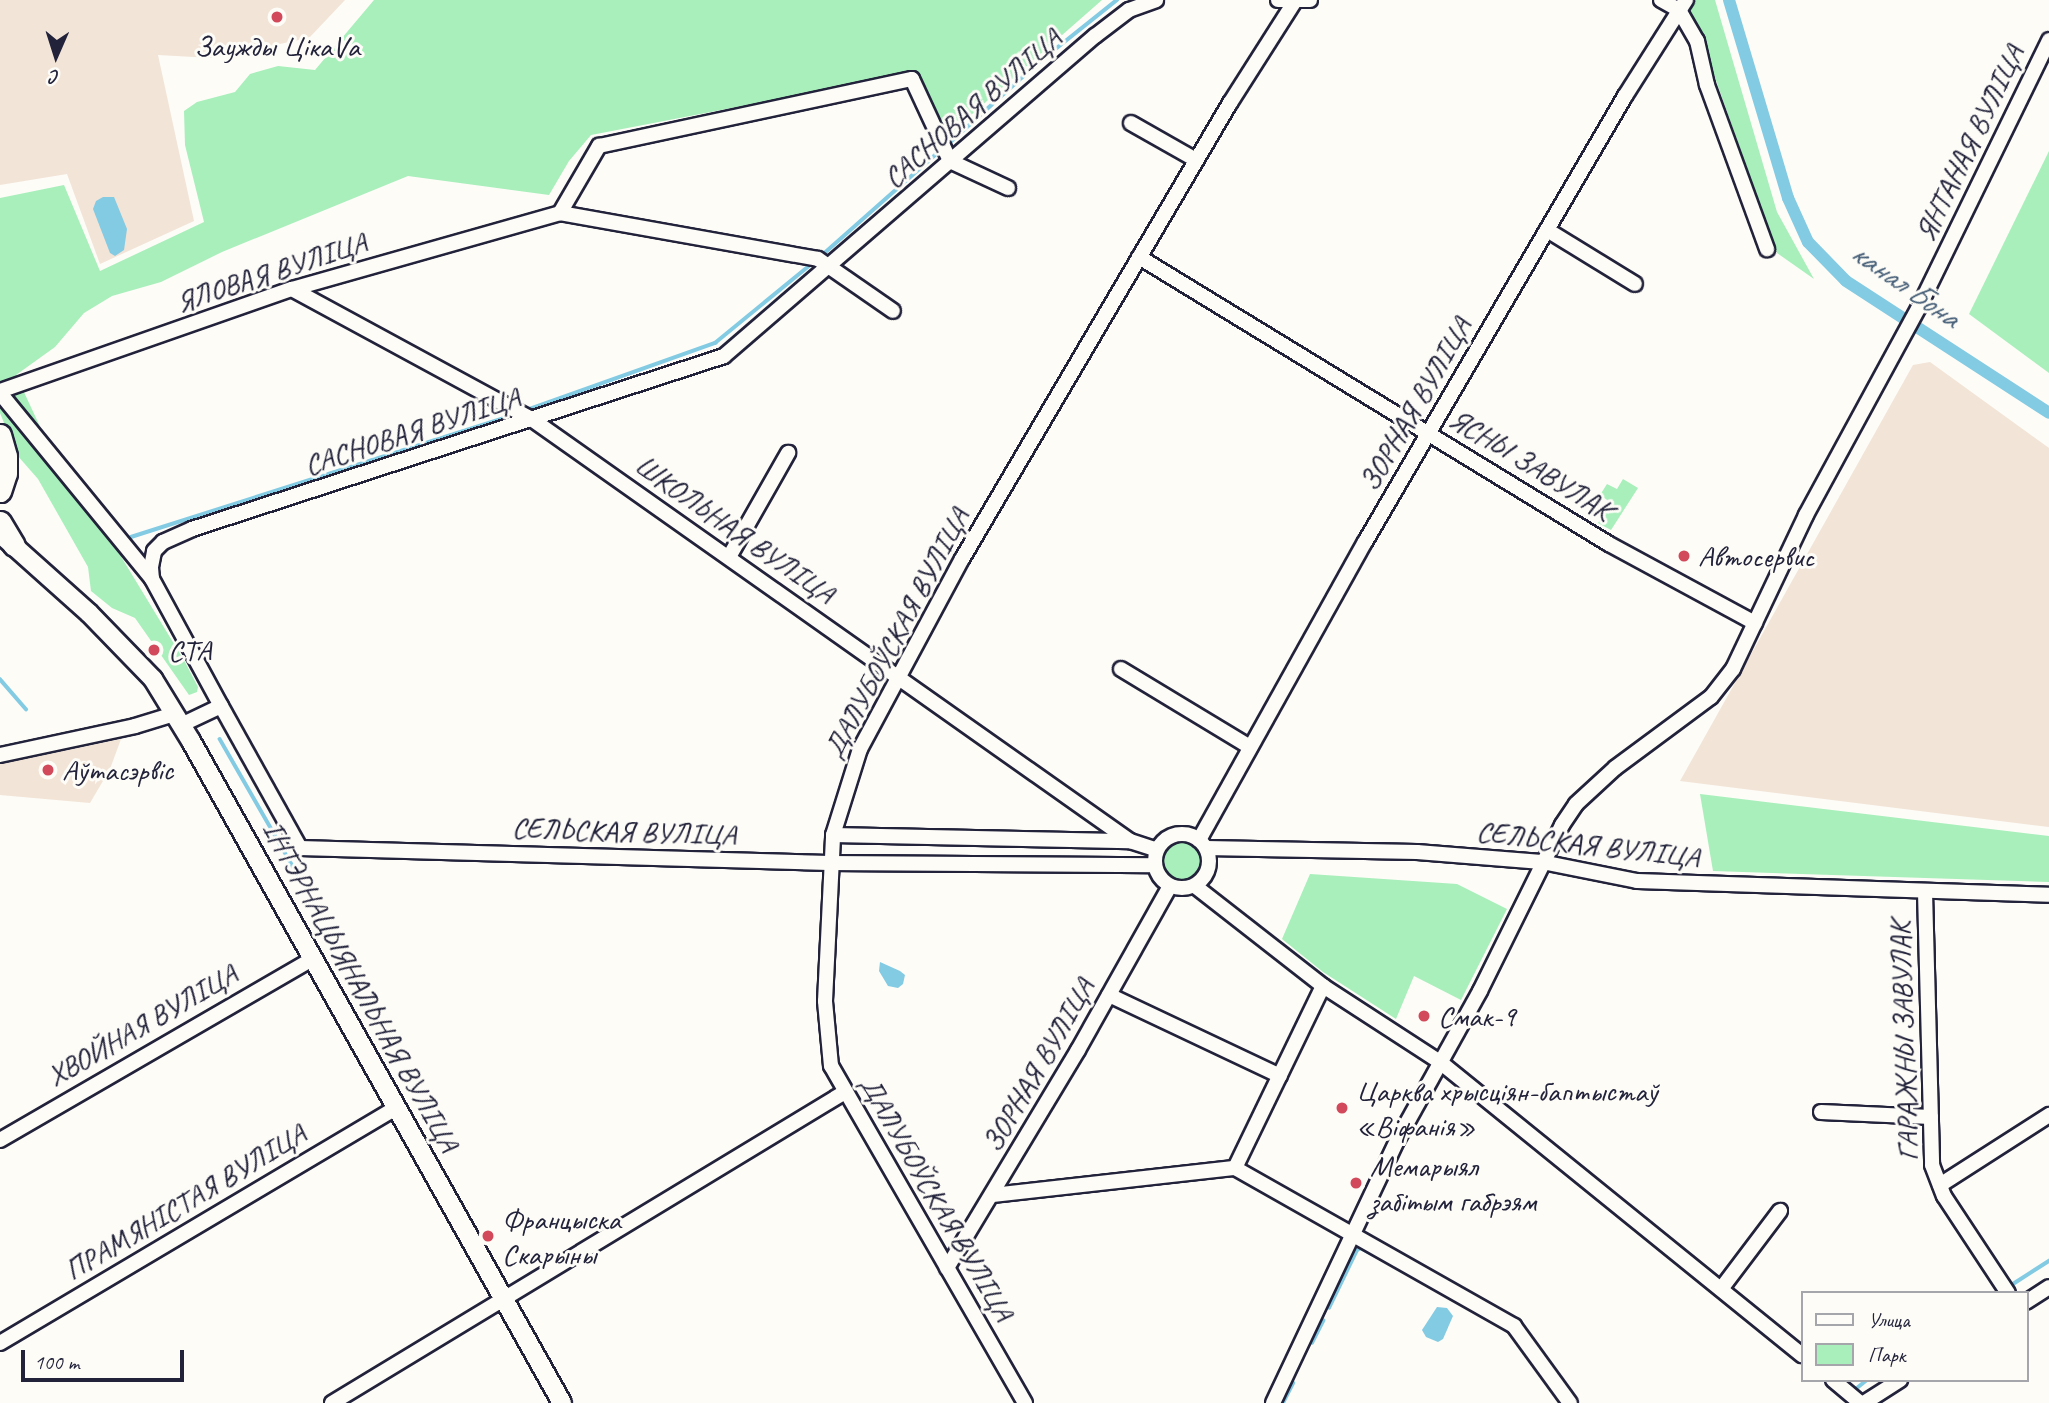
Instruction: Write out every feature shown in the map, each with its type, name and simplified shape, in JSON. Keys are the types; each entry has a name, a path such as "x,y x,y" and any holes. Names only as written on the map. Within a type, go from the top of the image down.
{"highway":[{"path":"0,477 2,453"},
{"path":"0,491 6,473 2,453"},
{"path":"0,522 7,540"}],"main road":[{"name":"ІНТЭРНАЦЫЯНАЛЬНАЯ ВУЛІЦА","path":"7,540 89,613 153,679 562,1403"}],"street":[{"name":"САСНОВАЯ ВУЛІЦА","path":"152,579 150,567 154,551 163,542 192,529 724,356 1095,36 1129,10 1156,0"},
{"path":"1278,0 1310,0"},
{"path":"1661,0 1683,5 1697,41 1707,85 1767,249"},
{"name":"ДАЛУБОЎСКАЯ ВУЛІЦА","path":"1025,1403 831,1066 825,1001 832,835 860,749 962,559 1196,160 1295,1"},
{"name":"ЗОРНАЯ ВУЛІЦА","path":"1195,886 1209,869 1202,844 1250,747 1625,96 1683,5"},
{"name":"ЯНТАНАЯ ВУЛІЦА","path":"1273,1403 1398,1139 1480,991 1542,862 1576,804 1636,751 1711,697 1724,683 1806,515 1919,307 2049,40"},
{"path":"560,214 599,146 912,79 950,161 1008,188"},
{"path":"1131,123 1196,160"},
{"name":"ЯЛОВАЯ ВУЛІЦА","path":"152,579 0,392 292,289 560,214 818,259 893,311"},
{"path":"1547,230 1635,284"},
{"name":"ЯСНЫ ЗАВУЛАК","path":"1139,257 1609,544 1755,623"},
{"name":"ШКОЛЬНАЯ ВУЛІЦА","path":"292,289 533,420 1130,841"},
{"path":"729,557 788,453"},
{"path":"0,755 178,719 222,706 152,579"},
{"path":"1121,668 1250,747"},
{"name":"СЕЛЬСКАЯ ВУЛІЦА","path":"222,706 300,848 829,863 1156,857"},
{"path":"1156,857 1169,837 1179,834 1202,844"},
{"path":"832,835 1130,841 1156,857 1163,881 1170,886 1178,889 1195,886 1323,986 1440,1062 1800,1353"},
{"name":"СЕЛЬСКАЯ ВУЛІЦА","path":"1202,844 1418,852 1542,862 1637,881 2049,895"},
{"name":"ЗОРНАЯ ВУЛІЦА","path":"947,1268 993,1195 1170,886"},
{"name":"ГАРАЖНЫ ЗАВУЛАК","path":"1925,892 1932,1165 1940,1185 2007,1291"},
{"name":"ХВОЙНАЯ ВУЛІЦА","path":"0,1140 312,959"},
{"path":"1236,1168 1323,986"},
{"path":"1109,995 1280,1076"},
{"path":"332,1403 506,1300 845,1092"},
{"name":"ПРАМЯНІСТАЯ ВУЛІЦА","path":"0,1343 397,1107"},
{"path":"1821,1112 1931,1117"},
{"path":"1940,1185 2049,1115"},
{"path":"993,1195 1236,1168 1353,1237 1514,1326 1570,1403"},
{"path":"1721,1289 1780,1211"},
{"path":"2028,1300 2049,1287"},
{"path":"1836,1382 1862,1403 1897,1382"}],"shaded area":[{"path":"0,0 345,0 309,38 212,58 158,55 194,221 100,264 67,174 0,185"},
{"path":"1930,362 2049,448 2049,827 1680,781 1913,365"},
{"path":"121,739 110,769 90,803 0,795 0,764"}],"green space":[{"path":"374,0 1102,0 946,137 919,72 591,135 569,161 549,195 408,176 222,252 161,282 112,296 84,313 55,347 16,375 50,448 94,512 185,662 198,687 197,692 189,695 135,618 112,608 91,591 88,567 38,479 17,455 0,413 0,198 64,185 100,271 204,222 185,145 184,111 197,102 235,92 250,74 278,66 315,70"},
{"path":"1679,0 1715,0 1777,212 1814,279 1777,253 1695,21"},
{"path":"2049,151 2049,373 1969,314"},
{"path":"1623,479 1638,488 1611,530 1598,523 1610,502 1600,495 1607,484 1617,489"},
{"path":"1700,794 2049,836 2049,882 1713,871"},
{"path":"1184,841 1198,847 1204,861 1198,875 1184,881 1170,875 1164,861 1170,847"},
{"path":"1310,874 1457,884 1507,909 1461,1000 1414,976 1396,1019 1323,972 1282,939"}],"water":[{"path":"103,197 114,197 127,229 124,250 115,256 110,253 93,209 96,201"},
{"path":"880,962 905,975 903,984 898,988 888,986 879,971"},
{"path":"1437,1307 1447,1308 1453,1316 1443,1339 1438,1342 1426,1337 1422,1330"}],"waterway":[{"path":"1038,63 1117,0"},
{"name":"канал Бона","path":"1729,0 1788,198 1808,242 1846,281 2049,413"},
{"path":"946,146 1026,74"},
{"path":"820,257 940,151"},
{"path":"527,410 715,343 814,262"},
{"path":"131,537 513,415"},
{"path":"0,679 26,709"},
{"path":"220,739 298,875"},
{"path":"1329,1308 1357,1250 1361,1248 1385,1261"},
{"path":"2013,1284 2049,1261"},
{"path":"1312,1343 1323,1321"},
{"path":"1857,1388 1864,1382"},
{"path":"1283,1403 1293,1383"}],"place":[{"name":"Заужды ЦікаVа","path":"277,17"},
{"name":"Автосервис","path":"1684,556"},
{"name":"СТА","path":"154,650"},
{"name":"Аўтасэрвіс","path":"48,770"},
{"name":"Смак-9","path":"1424,1016"},
{"name":"Царква хрысціян-баптыстаў «Віфанія»","path":"1342,1108"},
{"name":"Мемарыял забітым габрэям","path":"1356,1183"},
{"name":"Францыска Скарыны","path":"488,1236"}]}
